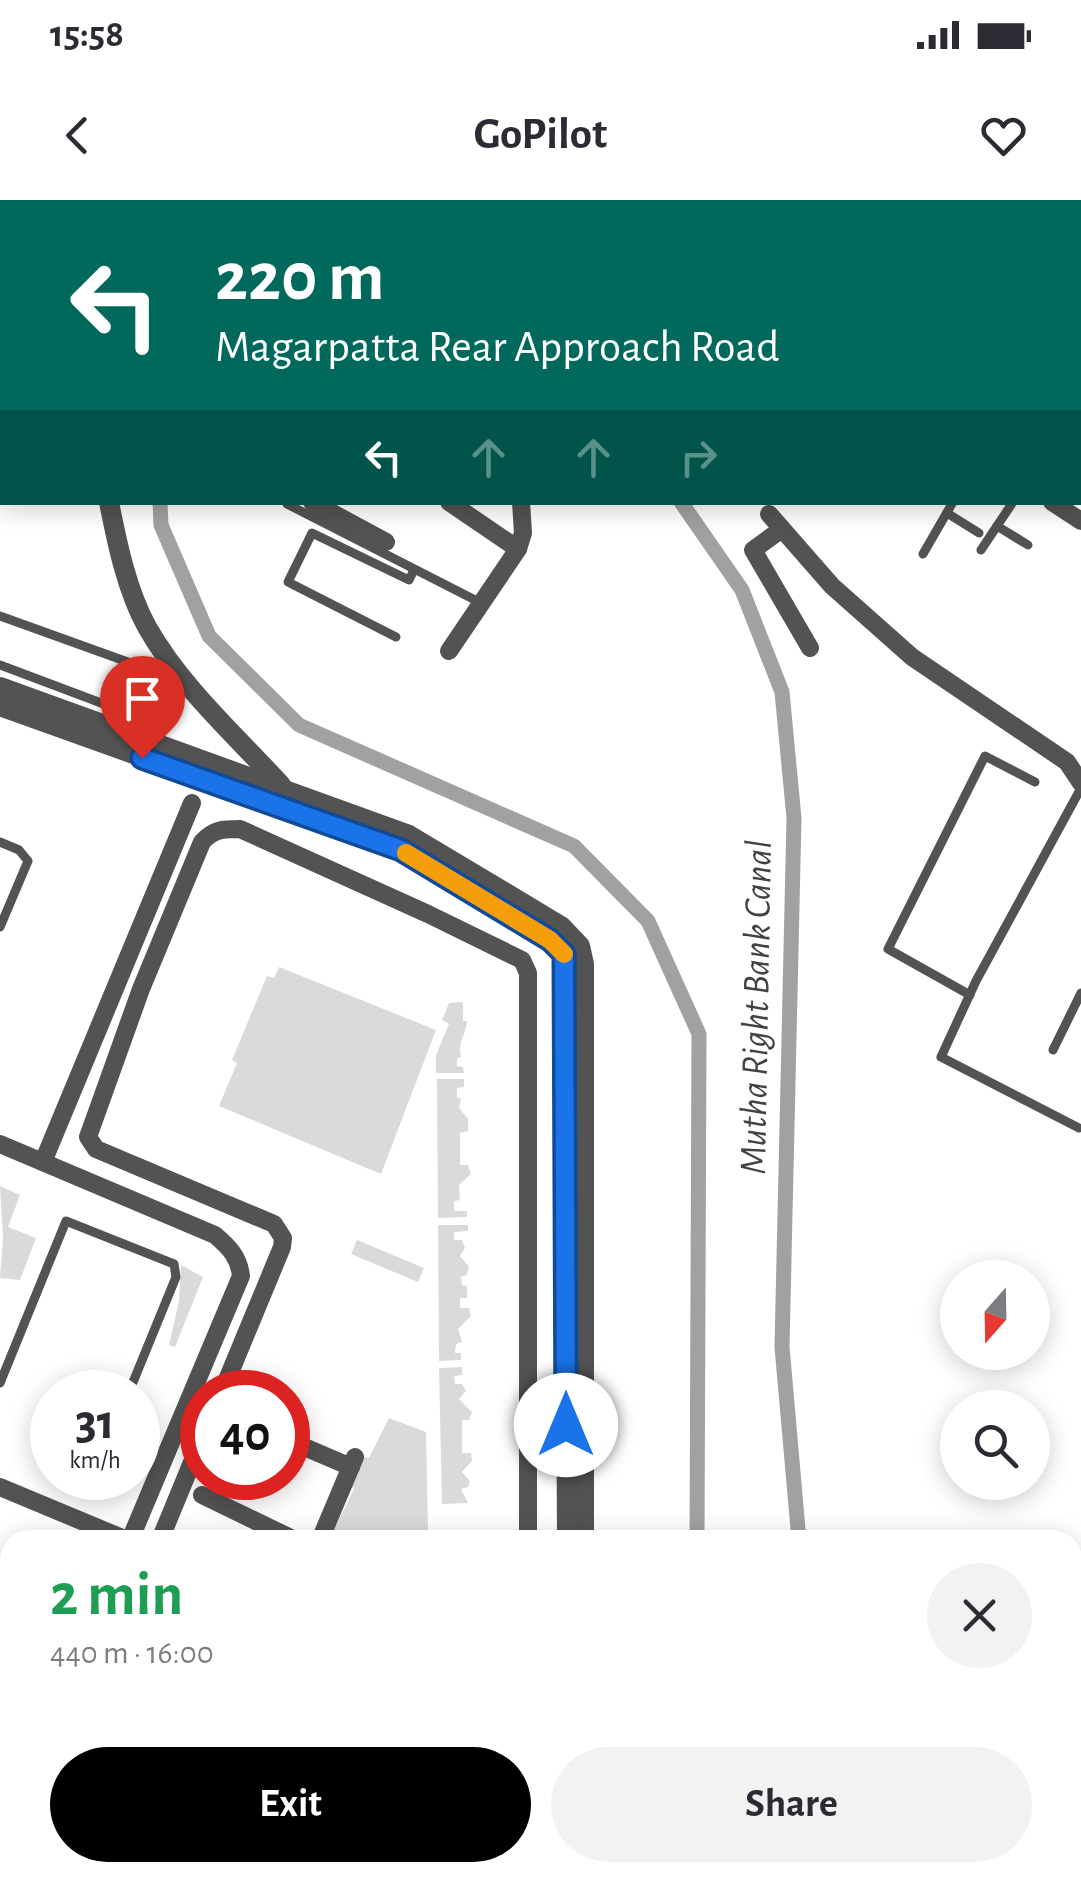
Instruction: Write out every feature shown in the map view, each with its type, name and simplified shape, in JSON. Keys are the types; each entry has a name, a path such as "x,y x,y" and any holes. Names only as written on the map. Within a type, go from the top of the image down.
{"street":[{"path":"110,505 145,624 176,671 282,786 295,812"},
{"path":"318,505 386,542"},
{"path":"452,505 518,549"},
{"path":"449,651 518,549 523,533 521,505"},
{"path":"1057,505 1081,521"},
{"path":"768,514 832,586 912,657 1074,758 1081,786"},
{"path":"782,530 753,550 810,648"},
{"path":"0,687 409,835 561,926 580,946 584,964 584,1530"},
{"path":"0,706 401,850 550,940 564,954 566,1530"},
{"path":"43,1162 192,803"},
{"path":"231,1370 284,1238 274,1224 90,1144 89,1128 141,988 202,842 212,831 222,829 240,830 428,914 522,960 528,973 528,1530"},
{"path":"118,979 141,988"},
{"path":"0,1144 215,1236 230,1248 240,1264 241,1276 160,1469 180,1478"},
{"path":"310,1447 353,1462 324,1530"},
{"path":"0,1487 105,1530"},
{"path":"164,1530 180,1492"},
{"path":"133,1530 146,1500"},
{"path":"212,1500 274,1530"}],"lane":[{"path":"288,505 482,603"},
{"path":"923,554 951,505"},
{"path":"981,550 1011,505"},
{"path":"947,513 979,533"},
{"path":"997,526 1028,544"},
{"path":"396,637 288,582 312,533 409,580 414,570"},
{"path":"0,616 150,670 133,715 0,665"},
{"path":"970,994 888,949 985,756 1035,782"},
{"path":"1079,1128 941,1058 970,994 1081,786"},
{"path":"0,842 19,850 28,861 0,926"},
{"path":"1053,1050 1081,993"},
{"path":"0,1383 66,1222 174,1264 176,1277 138,1370"}],"shaded area":[{"path":"279,967 436,1030 381,1174 219,1106 237,1063 232,1060 267,976 274,978"},
{"path":"463,1002 463,1021 467,1021 457,1066 463,1067 464,1073 436,1073 436,1055 449,1024 442,1020 449,1003"},
{"path":"437,1079 464,1079 464,1087 457,1088 459,1108 468,1119 468,1131 460,1133 460,1165 468,1165 471,1174 459,1185 460,1200 454,1201 454,1211 467,1211 467,1217 438,1218"},
{"path":"0,1186 20,1195 8,1227 36,1238 20,1280 0,1278"},
{"path":"438,1225 468,1225 468,1231 454,1232 454,1240 462,1240 465,1248 460,1256 469,1267 467,1275 461,1277 462,1285 467,1286 467,1298 460,1298 460,1308 469,1308 471,1316 458,1329 462,1342 456,1344 455,1353 461,1353 461,1360 439,1361"},
{"path":"357,1240 424,1268 418,1282 351,1254"},
{"path":"181,1265 203,1277 175,1347 169,1345 179,1301"},
{"path":"462,1367 462,1375 454,1376 455,1384 462,1384 466,1391 459,1399 472,1412 469,1420 462,1420 462,1453 471,1453 472,1461 462,1472 470,1481 468,1487 461,1489 468,1503 442,1504 439,1368"},
{"path":"389,1418 426,1432 428,1530 334,1530 354,1489 349,1486 361,1456 369,1458"}],"waterway":[{"path":"160,505 161,525 209,636 299,725 574,846 648,921 699,1034 697,1530"},
{"name":"Mutha Right Bank Canal","path":"683,505 742,590 782,692 794,818 782,1347 798,1530"}],"slow traffic":[{"path":"406,853 550,940 564,954"}],"route":[{"path":"142,758 401,850 550,940 564,954 566,1425"}]}
